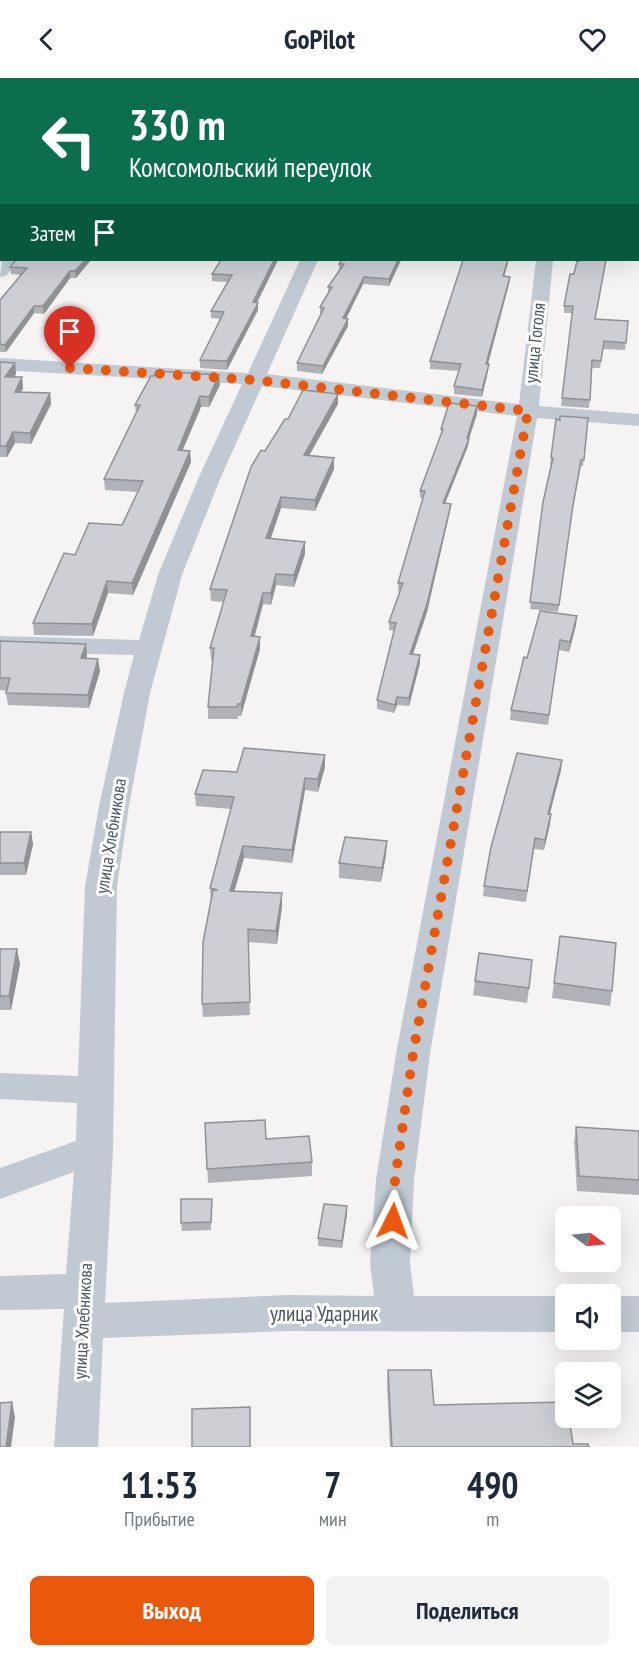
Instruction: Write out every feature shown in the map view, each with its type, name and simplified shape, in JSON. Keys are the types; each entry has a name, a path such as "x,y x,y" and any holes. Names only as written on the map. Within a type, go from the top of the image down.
{"street":[{"name":"улица Хлебникова","path":"76,1447 94,1149 102,878 129,728 170,575 209,479 309,261"},
{"name":"улица Гоголя","path":"396,1314 390,1263 395,1180 413,1054 528,411 545,261"},
{"path":"0,364 255,380 528,411 639,420"},
{"path":"0,644 149,648"},
{"path":"0,1086 94,1090"},
{"path":"0,1184 94,1149"},
{"name":"улица Ударник","path":"0,1293 84,1306 288,1313 555,1314"},
{"path":"621,1314 639,1314"}],"building":[{"path":"15,261 84,261 75,271 70,271 43,306 34,306 5,345 0,344 0,300 27,268 10,267"},
{"path":"220,261 274,261 253,302 258,303 227,361 200,360 224,312 211,311 232,275 212,274"},
{"path":"341,261 398,261 389,279 364,277 343,318 348,319 323,366 297,363 324,308 320,307 332,287 328,287 344,264 339,264"},
{"path":"463,261 508,261 503,276 510,277 486,364 489,364 482,390 454,386 461,364 430,361"},
{"path":"577,261 606,261 595,319 628,321 626,343 604,341 601,361 592,360 590,400 562,398 573,306 564,306 570,274 574,274"},
{"path":"0,362 15,363 5,377 22,377 15,392 50,393 30,433 13,432 6,446 0,446"},
{"path":"156,371 219,375 209,397 200,396 178,450 190,451 132,583 107,581 92,624 33,623 64,553 75,555 89,523 122,525 143,481 104,479 140,405 135,405"},
{"path":"303,390 338,394 304,455 334,458 315,500 281,497 266,538 305,542 294,575 276,574 271,593 263,593 251,636 260,637 241,704 237,707 208,707 214,648 210,648 227,590 210,589 251,467 261,450 265,451 285,419 288,419"},
{"path":"449,403 477,406 467,438 469,439 443,503 451,504 427,604 410,654 420,655 409,698 397,697 395,705 377,700 396,623 389,622 403,583 398,583 425,491 420,491 443,429 441,429"},
{"path":"560,416 588,418 584,460 581,460 573,505 559,605 530,602 543,502 553,458 551,457 556,419 560,420"},
{"path":"540,611 577,616 570,642 560,640 549,715 511,710 524,657 527,658"},
{"path":"0,641 86,644 81,658 98,659 88,695 6,693 10,678 0,678"},
{"path":"244,748 325,755 318,779 305,778 292,850 243,846 230,891 282,893 276,931 248,929 250,1002 202,1004 203,942 213,890 218,890 210,888 234,797 195,794 203,770 237,772"},
{"path":"517,753 562,760 548,814 551,814 545,840 535,838 527,891 484,886 491,847"},
{"path":"0,832 31,832 24,863 0,863"},
{"path":"345,837 387,841 382,868 339,863"},
{"path":"560,936 616,943 612,991 554,983"},
{"path":"0,949 17,949 9,996 0,996"},
{"path":"479,953 532,960 529,988 475,981"},
{"path":"265,1120 266,1139 309,1136 312,1162 207,1169 205,1123"},
{"path":"576,1127 639,1131 639,1180 579,1176"},
{"path":"181,1199 212,1199 211,1222 181,1223"},
{"path":"324,1204 347,1206 342,1241 318,1238"},
{"path":"388,1370 431,1370 434,1405 555,1402 555,1428 571,1428 573,1444 588,1444 589,1447 392,1447"},
{"path":"12,1402 6,1447 0,1447 0,1403"},
{"path":"250,1407 250,1447 192,1447 192,1409"}],"route":[{"path":"70,368 255,380 528,411 413,1054 395,1180 393,1221"}]}
